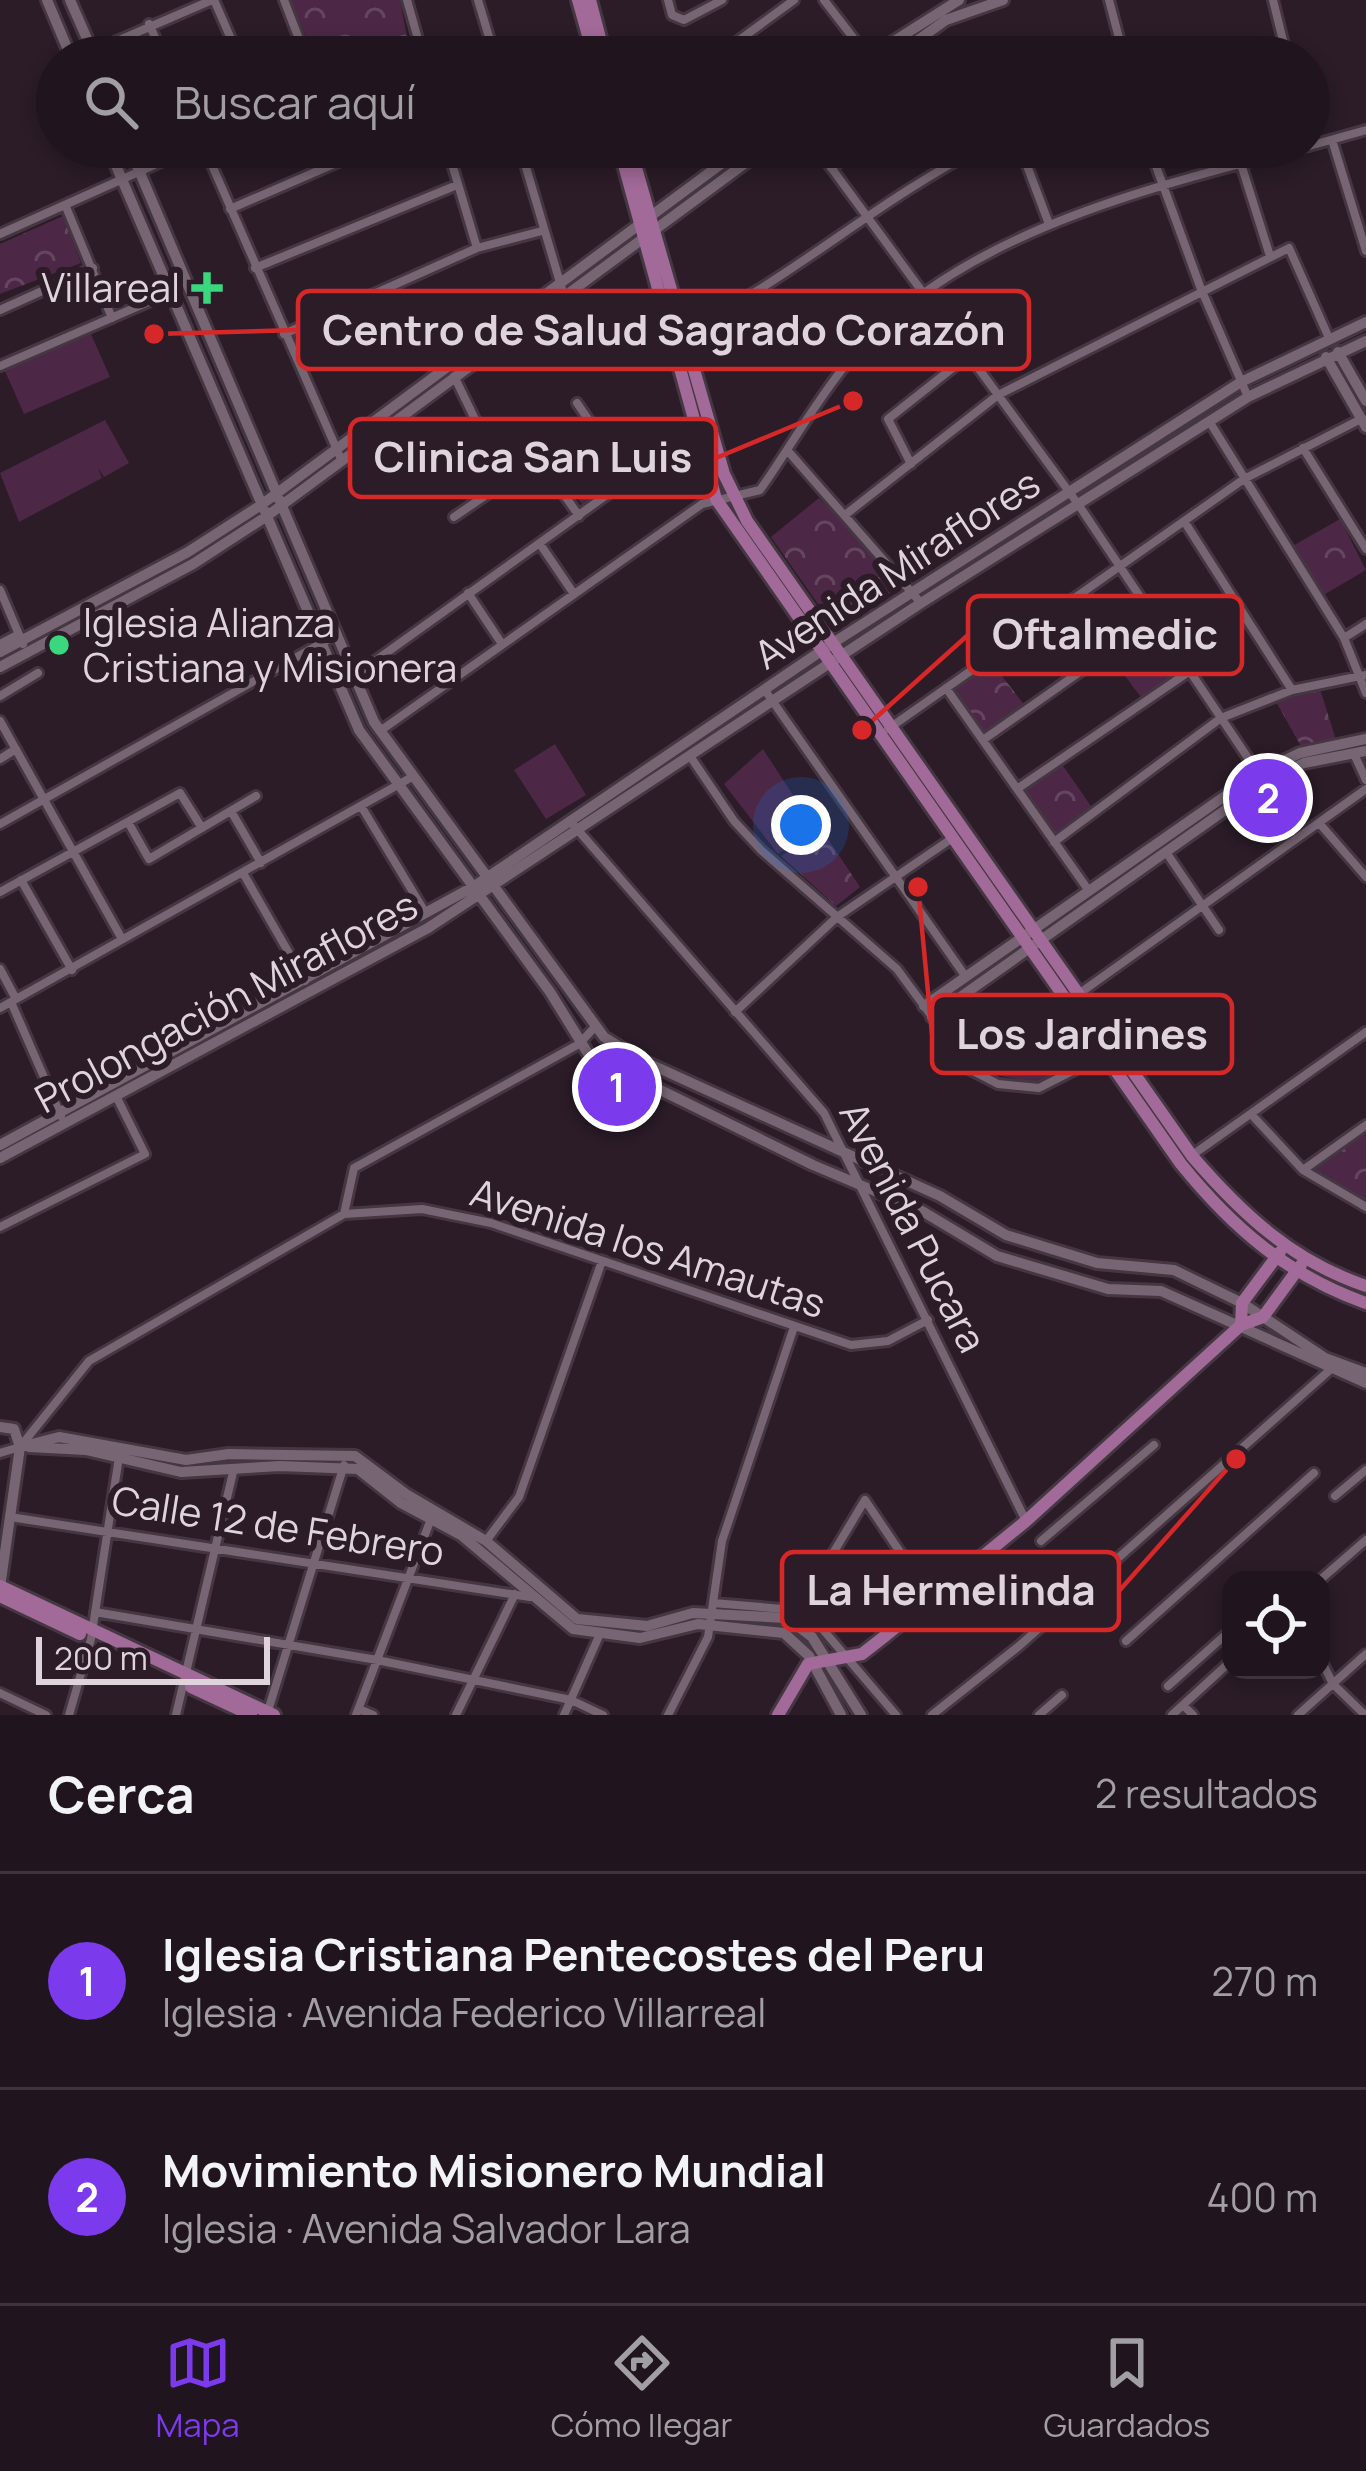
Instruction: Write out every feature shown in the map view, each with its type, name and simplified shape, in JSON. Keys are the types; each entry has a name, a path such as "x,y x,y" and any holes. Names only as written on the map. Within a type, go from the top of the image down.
{"main road":[{"path":"70,0 82,36"},
{"path":"578,0 588,36"},
{"path":"590,0 599,36"},
{"path":"902,36 959,0"},
{"path":"924,36 980,2 1003,0"},
{"path":"49,1 63,36"},
{"path":"116,168 365,742 550,992 579,1044 606,1064 922,1211 997,1256 1098,1287 1161,1292 1366,1383"},
{"path":"137,168 379,731 569,985 594,1028 641,1060 940,1196 1006,1235 1097,1263 1160,1266 1242,1304 1325,1358 1366,1373"},
{"path":"626,168 684,331 698,439 716,500 832,652 1186,1160"},
{"path":"635,168 687,364 732,497 832,652"},
{"path":"0,648 22,642 191,558 264,510 543,306 718,168"},
{"path":"647,226 735,168"},
{"name":"Avenida Miraflores","path":"574,826 764,689 832,652 1074,498 1241,382 1366,322"},
{"path":"189,339 206,333"},
{"name":"Avenida Miraflores","path":"1074,498 1249,397 1366,340"},
{"path":"1323,341 1364,421"},
{"path":"1332,356 1366,401"},
{"path":"0,667 22,642"},
{"name":"Avenida Miraflores","path":"476,892 772,701 832,652"},
{"path":"887,730 954,837 1033,939"},
{"path":"928,1012 1033,939 1088,891 1158,841 1261,777 1300,753 1366,740"},
{"path":"676,749 687,758"},
{"path":"928,1012 966,977 1096,903 1261,777 1360,753"},
{"name":"Prolongación Miraflores","path":"0,1145 116,1096 426,914 476,892"},
{"name":"Prolongación Miraflores","path":"0,1158 62,1118 476,892"},
{"path":"1073,997 1105,1054 1225,1205 1280,1252 1345,1295 1366,1303"},
{"path":"1241,1325 1242,1304 1280,1252"},
{"path":"1301,1266 1359,1283"},
{"path":"778,1715 805,1668 862,1654 1026,1521 1241,1325 1263,1317 1301,1266"},
{"path":"1345,1295 1359,1283"},
{"path":"0,1427 14,1429 20,1447 0,1586 92,1635"},
{"path":"20,1447 59,1437 186,1460 340,1453 372,1464 406,1494 486,1541 577,1619 647,1626 711,1613 788,1618 812,1637 861,1715"},
{"path":"20,1447 119,1457 181,1472 358,1468 400,1503 461,1534 573,1629 598,1636 640,1638 711,1613 784,1633 813,1663 841,1715"},
{"path":"0,1596 269,1714"},
{"path":"185,1679 251,1715"}],"street":[{"path":"125,36 213,0 229,36"},
{"path":"284,0 298,36"},
{"path":"407,0 415,36"},
{"path":"478,0 489,36"},
{"path":"668,0 677,20 722,0"},
{"path":"745,36 794,0"},
{"path":"824,0 852,36"},
{"path":"1109,0 1118,36"},
{"path":"1273,0 1282,36"},
{"path":"148,24 154,36"},
{"path":"1366,130 1332,140 1366,251"},
{"path":"0,234 147,168"},
{"path":"213,168 338,454"},
{"path":"230,208 324,168"},
{"path":"453,168 477,248"},
{"path":"526,168 561,292"},
{"path":"831,168 1074,498 1261,777"},
{"path":"684,331 730,310 948,168"},
{"path":"1028,168 1049,225"},
{"path":"1155,168 1249,397"},
{"path":"379,731 702,504 760,490 850,360 925,295 1049,225 1160,185 1226,168"},
{"path":"1242,168 1270,256"},
{"path":"255,268 457,184"},
{"path":"66,207 112,318"},
{"path":"284,334 477,248 542,231"},
{"path":"845,515 998,395 1270,256 1293,248 1323,341"},
{"path":"0,310 93,268"},
{"path":"0,366 169,293"},
{"path":"911,464 888,419 969,355"},
{"path":"452,374 506,483"},
{"path":"577,403 629,479"},
{"path":"1209,421 1344,638 1364,676 1366,693"},
{"path":"887,730 1244,479 1364,421"},
{"path":"454,517 591,423"},
{"path":"354,676 629,479 698,439"},
{"path":"1304,448 1366,549"},
{"path":"787,450 917,598"},
{"path":"539,459 579,516"},
{"path":"1184,521 1292,690"},
{"path":"540,544 574,594"},
{"path":"0,590 22,642"},
{"path":"468,593 502,644"},
{"path":"983,740 1155,619"},
{"path":"1344,638 1366,624"},
{"path":"0,824 336,635"},
{"path":"1017,789 1190,671"},
{"path":"0,696 38,673"},
{"path":"1054,842 1221,718 1292,690 1364,676"},
{"path":"946,688 1096,903"},
{"path":"764,689 966,977"},
{"path":"0,721 122,939"},
{"path":"0,759 16,749"},
{"path":"971,1070 1320,824 1366,785 1360,753"},
{"path":"687,758 734,821 897,970 971,1070 998,1084 1040,1088 1105,1054"},
{"path":"0,1008 412,777"},
{"path":"0,892 180,793 202,828"},
{"path":"128,821 149,859 256,796"},
{"path":"361,806 426,914"},
{"path":"231,811 261,863"},
{"path":"1320,824 1366,877"},
{"name":"Avenida Pucara","path":"574,826 824,1113 1026,1521"},
{"path":"735,1012 837,917 954,837"},
{"path":"1158,841 1219,930"},
{"path":"243,873 306,984"},
{"path":"22,880 72,970"},
{"path":"0,969 62,1118"},
{"path":"344,1214 354,1168 579,1044 594,1028"},
{"path":"1186,1160 1366,1032"},
{"path":"0,1227 145,1154 116,1096"},
{"path":"1251,1114 1304,1170 1366,1207"},
{"path":"1304,1170 1366,1125"},
{"name":"Avenida los Amautas","path":"20,1447 89,1361 344,1214 422,1210 491,1223 850,1345 871,1346 928,1320"},
{"path":"486,1541 519,1497 602,1261"},
{"path":"668,1715 711,1613 722,1541 794,1327"},
{"path":"932,1715 1019,1646 1330,1369"},
{"path":"1041,1541 1154,1444"},
{"path":"0,1453 20,1447"},
{"path":"69,1715 92,1635 119,1457"},
{"path":"269,1714 344,1465"},
{"path":"176,1715 234,1468"},
{"path":"1336,1496 1366,1470"},
{"path":"1126,1641 1314,1473"},
{"path":"800,1608 865,1500 931,1598"},
{"name":"Calle 12 de Febrero","path":"10,1517 216,1545 537,1598"},
{"path":"373,1715 358,1712 431,1519"},
{"path":"1330,1571 1366,1540"},
{"path":"456,1715 515,1594"},
{"path":"711,1613 800,1608"},
{"path":"800,1608 896,1715"},
{"path":"95,1612 377,1660 571,1700 603,1715"},
{"path":"564,1715 598,1636"},
{"path":"1168,1687 1222,1638"},
{"path":"1298,1715 1366,1654"},
{"path":"1172,1715 1222,1668"},
{"path":"1330,1678 1365,1715"},
{"path":"0,1693 46,1715"},
{"path":"1040,1715 1062,1695"},
{"path":"1183,1705 1192,1715"}],"green space":[{"path":"290,0 400,0 407,36 306,36"},
{"path":"63,216 81,263 0,294 0,244"},
{"path":"91,334 110,377 24,414 5,371"},
{"path":"105,420 129,463 104,477 98,468 102,478 19,522 0,473"},
{"path":"588,433 618,478 582,504 547,458"},
{"path":"819,498 904,584 835,628 771,537"},
{"path":"1340,519 1366,570 1320,597 1291,547"},
{"path":"1151,627 1182,670 1143,700 1109,654"},
{"path":"989,659 1025,706 983,736 949,685"},
{"path":"1320,689 1336,740 1302,748 1275,700"},
{"path":"555,744 586,795 546,819 514,770"},
{"path":"763,749 815,829 778,854 724,784"},
{"path":"1061,763 1093,809 1055,837 1022,789"},
{"path":"822,830 860,887 836,906 781,856"},
{"path":"1065,1007 1097,1052 1038,1083 976,1071"},
{"path":"1366,1124 1366,1205 1309,1168"}],"place":[{"name":"Villareal","path":"207,288"},
{"name":"Centro de Salud Sagrado Corazón","path":"154,334"},
{"name":"Clinica San Luis","path":"853,401"},
{"name":"Iglesia Alianza Cristiana y Misionera","path":"59,645"},
{"name":"Oftalmedic","path":"862,730"},
{"name":"Movimiento Misionero Mundial","path":"1268,798"},
{"name":"Los Jardines","path":"918,887"},
{"name":"Iglesia Cristiana Pentecostes del Peru","path":"617,1087"},
{"name":"La Hermelinda","path":"1236,1459"}]}
